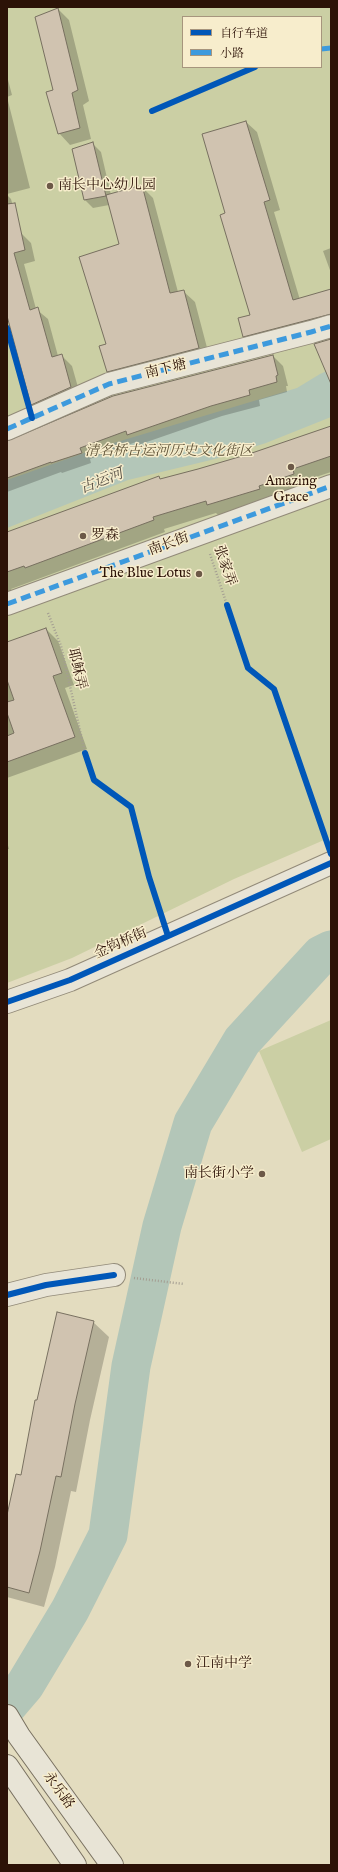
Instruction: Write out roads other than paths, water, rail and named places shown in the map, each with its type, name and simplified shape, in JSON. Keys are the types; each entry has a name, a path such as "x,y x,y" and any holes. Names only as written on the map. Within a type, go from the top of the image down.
{"street":[{"name":"南下塘","path":"7,429 109,384 331,326"},
{"name":"南长街","path":"7,604 331,486"},
{"name":"金钩桥街","path":"7,1002 70,980 331,863"},
{"path":"7,1294 46,1285 114,1276"},
{"name":"永乐路","path":"9,1719 112,1865"},
{"name":"永乐路","path":"7,1766 75,1865"}],"water":[{"name":"古运河","path":"331,369 331,417 266,443 215,459 128,480 7,528 7,480 107,445 297,388"}],"waterway":[{"path":"7,1706 25,1685 70,1610 108,1535 131,1366 162,1226 193,1123 242,1041 321,955 331,950"}],"place":[{"name":"南长中心幼儿园","path":"50,186"},
{"name":"Amazing Grace","path":"291,467"},
{"name":"罗森","path":"83,536"},
{"name":"The Blue Lotus","path":"199,574"},
{"name":"南长街小学","path":"262,1174"},
{"name":"江南中学","path":"188,1664"}],"park label":[{"name":"清名桥古运河历史文化街区","path":"169,452"}]}
